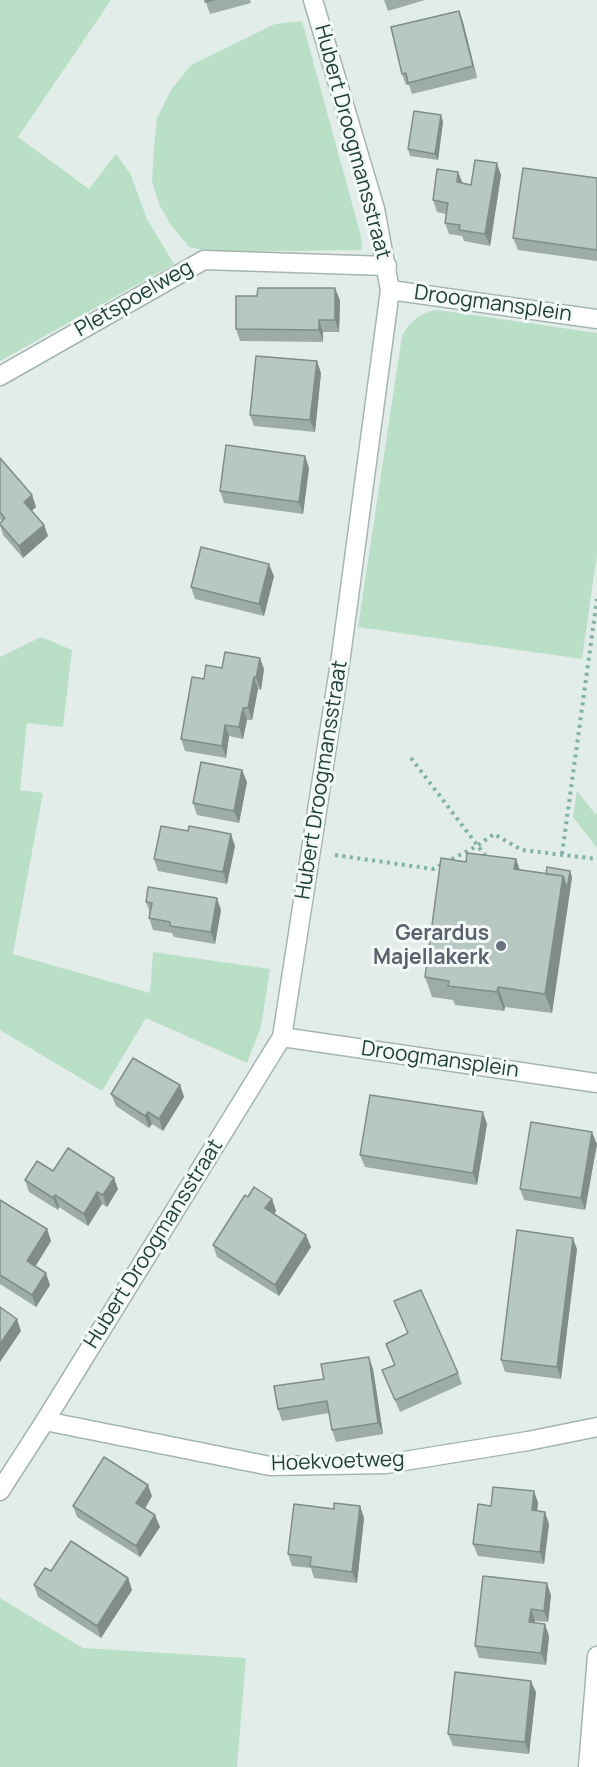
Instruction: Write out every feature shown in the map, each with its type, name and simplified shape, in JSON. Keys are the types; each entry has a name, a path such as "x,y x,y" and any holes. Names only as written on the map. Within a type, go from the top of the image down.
{"street":[{"name":"Hubert Droogmansstraat","path":"0,1491 282,1037 341,656 390,290 375,209 313,0"},
{"name":"Pletspoelweg","path":"0,376 204,260 387,266"},
{"name":"Droogmansplein","path":"390,290 597,319"},
{"name":"Droogmansplein","path":"282,1037 597,1083"},
{"name":"Hoekvoetweg","path":"45,1421 270,1466 386,1464 528,1441 597,1427"},
{"path":"588,1767 595,1705 597,1656"}],"path":[{"path":"562,854 597,599"},
{"path":"411,758 489,861"},
{"path":"311,852 433,869 477,846 494,834 522,850 597,859"}],"green space":[{"path":"0,0 111,0 18,137 89,189 116,154 130,173 147,219 174,264 0,361"},
{"path":"302,21 361,236 362,250 211,252 189,247 171,225 160,206 152,182 157,118 171,90 191,65 275,24"},
{"path":"438,310 597,333 597,554 582,659 358,627 402,336 408,326 418,317"},
{"path":"41,637 72,650 63,727 27,723 20,790 43,793 13,954 150,993 153,952 270,969 261,1027 247,1063 146,1018 102,1091 0,1030 0,657"},
{"path":"577,791 596,815 597,810 597,848 573,817"},
{"path":"0,1598 83,1648 246,1658 237,1767 0,1767"}],"building":[{"path":"459,11 473,66 408,83 406,73 402,74 391,27"},
{"path":"414,111 441,115 435,154 408,149"},
{"path":"475,160 497,163 485,234 459,230 460,225 445,223 448,203 433,200 437,169 458,172 457,182 471,185"},
{"path":"523,168 597,178 597,250 513,238"},
{"path":"258,288 335,288 335,320 319,320 319,330 236,329 236,296 257,296"},
{"path":"256,356 317,361 310,420 250,415"},
{"path":"226,445 305,456 299,502 220,491"},
{"path":"0,458 32,495 24,502 44,525 19,546 0,524 5,518 0,512"},
{"path":"201,547 269,564 259,604 191,587"},
{"path":"225,652 260,658 248,708 243,708 239,727 225,725 222,746 181,739 192,677 204,679 206,665 222,668"},
{"path":"201,762 242,770 234,811 193,803"},
{"path":"161,826 188,831 189,826 231,834 223,872 154,859"},
{"name":"Gerardus Majellakerk","path":"467,853 516,859 514,869 563,876 545,994 498,987 497,992 448,986 449,981 425,977 441,858 466,862"},
{"path":"547,867 570,871 567,889 563,876 546,874"},
{"path":"148,887 217,898 211,932 170,926 170,922 149,918 152,903 146,902"},
{"path":"133,1058 180,1085 159,1119 148,1112 145,1116 111,1094"},
{"path":"370,1095 483,1112 473,1173 360,1155"},
{"path":"531,1122 592,1132 581,1198 520,1189"},
{"path":"68,1148 114,1178 103,1195 97,1192 84,1214 55,1195 53,1198 25,1180 37,1161 53,1171"},
{"path":"254,1187 272,1199 265,1208 306,1235 275,1285 213,1245 245,1195 248,1197"},
{"path":"0,1200 47,1229 27,1261 46,1273 32,1295 0,1275"},
{"path":"517,1230 573,1238 557,1367 501,1360"},
{"path":"421,1290 458,1373 395,1400 382,1370 395,1365 386,1344 408,1333 394,1301"},
{"path":"0,1307 17,1319 0,1344"},
{"path":"369,1357 378,1423 332,1430 327,1401 278,1409 274,1386 324,1379 321,1364"},
{"path":"104,1457 148,1485 136,1503 155,1515 136,1546 73,1506"},
{"path":"493,1487 534,1491 532,1510 545,1512 540,1552 473,1544 478,1504 491,1506"},
{"path":"334,1503 360,1506 352,1572 310,1566 311,1557 288,1554 294,1504 334,1509"},
{"path":"71,1541 128,1578 97,1626 34,1585 45,1568 51,1571"},
{"path":"483,1576 547,1583 544,1611 531,1609 529,1622 545,1624 541,1653 475,1646"},
{"path":"455,1672 531,1681 525,1742 448,1734"}],"place":[{"name":"Gerardus Majellakerk","path":"501,946"}]}
